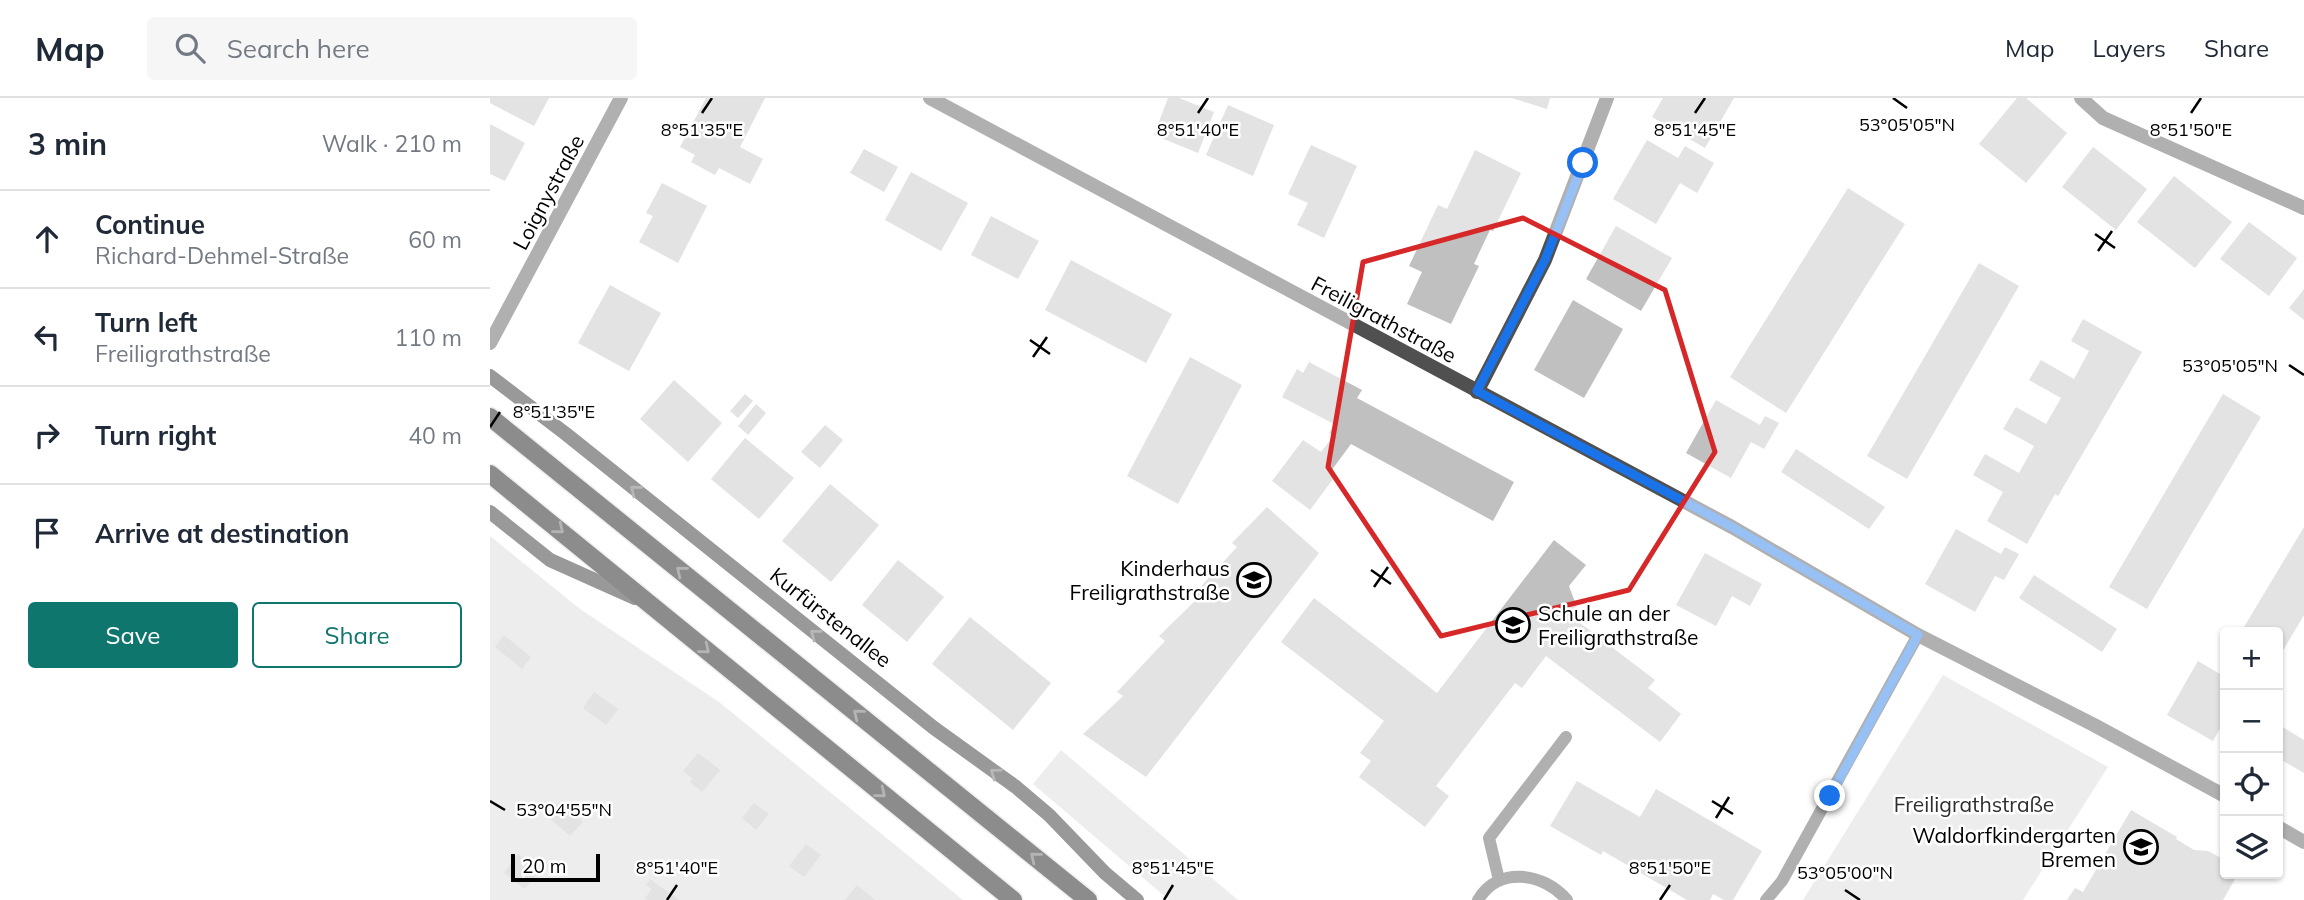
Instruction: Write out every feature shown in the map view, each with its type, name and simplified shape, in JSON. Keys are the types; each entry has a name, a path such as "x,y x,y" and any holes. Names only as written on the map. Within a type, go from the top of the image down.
{"main road":[{"name":"Kurfürstenallee","path":"490,376 934,729 1016,787 1049,815 1105,873 1137,900"},
{"path":"490,416 1088,900"},
{"path":"490,474 1013,900"},
{"path":"490,512 550,560 652,606"}],"street":[{"name":"Loignystraße","path":"490,343 621,98"},
{"name":"Freiligrathstraße","path":"930,98 1722,522 1918,635 2220,793"},
{"path":"1477,391 1545,260 1606,98"},
{"path":"2081,98 2103,118 2304,208"},
{"path":"2283,830 2304,842"}],"lane":[{"path":"1766,900 1782,881 1918,635"},
{"path":"1499,880 1489,838 1566,737"},
{"path":"1478,900 1482,893 1499,880 1524,875 1548,882 1567,900"}],"highlighted area":[{"path":"1523,218 1665,290 1715,452 1629,590 1441,636 1328,467 1363,262"}],"green space":[{"path":"490,536 580,609 719,702 963,900 490,900"},
{"name":"Freiligrathstraße","path":"1943,675 2108,767 2023,900 1803,900"},
{"path":"1061,750 1238,900 1169,900 1033,784"}],"building":[{"path":"490,98 549,98 534,126 490,103"},
{"path":"706,98 765,98 740,147 763,159 750,184 719,168 715,175 691,162 695,155 680,147"},
{"path":"1168,98 1179,98 1214,112 1198,153 1154,135"},
{"path":"1512,98 1550,98 1547,109"},
{"path":"1663,98 1734,98 1705,148 1652,117"},
{"path":"2017,98 2026,98 2067,133 2026,183 1979,144"},
{"path":"1228,105 1274,125 1253,176 1206,155"},
{"path":"490,124 525,143 505,181 490,174"},
{"path":"1647,140 1678,158 1685,146 1714,163 1697,193 1680,183 1656,224 1613,199"},
{"path":"1311,145 1357,166 1324,238 1297,225 1308,203 1288,194"},
{"path":"2093,147 2147,189 2116,230 2062,187"},
{"path":"864,149 898,167 884,192 850,173"},
{"path":"1475,150 1521,173 1493,231 1490,230 1479,253 1474,264 1479,266 1451,324 1407,304 1422,272 1409,266 1438,205 1447,209"},
{"path":"911,172 968,203 941,251 885,220"},
{"path":"2174,176 2232,222 2195,268 2137,222"},
{"path":"662,183 707,206 678,263 639,242 653,216 646,213"},
{"path":"1848,188 1905,224 1786,413 1730,377"},
{"path":"991,216 1039,241 1018,279 971,255"},
{"path":"2249,222 2297,258 2269,296 2220,259"},
{"path":"1616,226 1672,258 1641,311 1586,279"},
{"path":"1071,260 1172,314 1146,363 1045,310"},
{"path":"1979,263 2019,286 1907,479 1867,456"},
{"path":"610,285 661,313 629,371 578,343"},
{"path":"2304,289 2304,320 2289,308"},
{"path":"1573,300 1623,329 1584,398 1534,370"},
{"path":"2083,319 2142,352 2027,544 1987,521 2003,492 1973,475 1985,454 2019,473 2034,446 2003,429 2016,407 2046,424 2061,398 2029,380 2041,360 2074,379 2089,351 2071,341"},
{"path":"1190,357 1242,385 1178,504 1127,476"},
{"path":"1309,362 1362,390 1357,398 1514,482 1493,521 1351,444 1331,471 1336,475 1310,510 1272,481 1303,440 1321,452 1334,435 1329,433 1334,424 1282,397 1297,369 1303,373"},
{"path":"674,380 722,423 688,462 640,419"},
{"path":"745,394 753,401 738,418 730,411"},
{"path":"2223,394 2261,417 2147,609 2109,587"},
{"path":"1716,400 1760,425 1765,416 1779,423 1764,449 1751,442 1731,478 1686,453"},
{"path":"756,404 766,413 748,435 738,426"},
{"path":"825,425 843,440 820,468 801,452"},
{"path":"745,438 794,478 759,519 711,479"},
{"path":"1796,449 1885,507 1869,529 1781,472"},
{"path":"830,484 879,525 831,582 782,541"},
{"path":"1267,507 1319,553 1146,777 1083,734 1123,696 1117,692 1165,641 1159,636 1199,597 1194,594 1237,547 1232,543"},
{"path":"2304,527 2304,615 2283,651 2283,627 2244,627"},
{"path":"1956,529 2001,554 2005,547 2019,554 2004,580 1995,576 1975,612 1925,584"},
{"path":"1554,540 1586,565 1569,586 1579,613 1575,619 1655,680 1648,688 1681,714 1660,742 1546,656 1522,688 1515,683 1436,786 1449,796 1425,827 1359,777 1371,761 1360,753 1384,721 1281,642 1314,598 1437,693"},
{"path":"1705,553 1762,584 1750,606 1732,596 1716,626 1676,605"},
{"path":"898,560 944,597 907,642 862,605"},
{"path":"2034,575 2117,629 2102,652 2019,598"},
{"path":"970,617 1051,683 1013,730 932,664"},
{"path":"504,635 531,657 522,669 495,647"},
{"path":"2198,661 2220,674 2220,728 2213,741 2167,715"},
{"path":"594,692 618,709 606,725 583,708"},
{"path":"2283,727 2304,740 2304,773 2283,761"},
{"path":"698,753 720,770 702,792 690,782 693,779 683,771"},
{"path":"1577,781 1640,817 1656,789 1762,851 1733,900 1724,900 1713,894 1710,900 1687,900 1603,851 1601,855 1550,826"},
{"path":"559,802 583,822 570,836 547,816"},
{"path":"754,803 769,814 756,830 742,818"},
{"path":"2131,810 2194,850 2208,851 2220,857 2220,879 2235,879 2223,900 2067,900 2075,888 2083,892"},
{"path":"806,844 821,855 804,877 789,866"},
{"path":"518,854 540,870 525,889 504,873"},
{"path":"650,879 679,900 645,898 652,889 646,885"},
{"path":"857,885 875,900 845,900"}],"place":[{"name":"Kinderhaus Freiligrathstraße","path":"1254,580"},
{"name":"Schule an der Freiligrathstraße","path":"1513,625"},
{"name":"Waldorfkindergarten Bremen","path":"2141,847"}],"route":[{"path":"1583,163 1545,260 1477,391 1732,527 1918,635 1830,796"}]}
